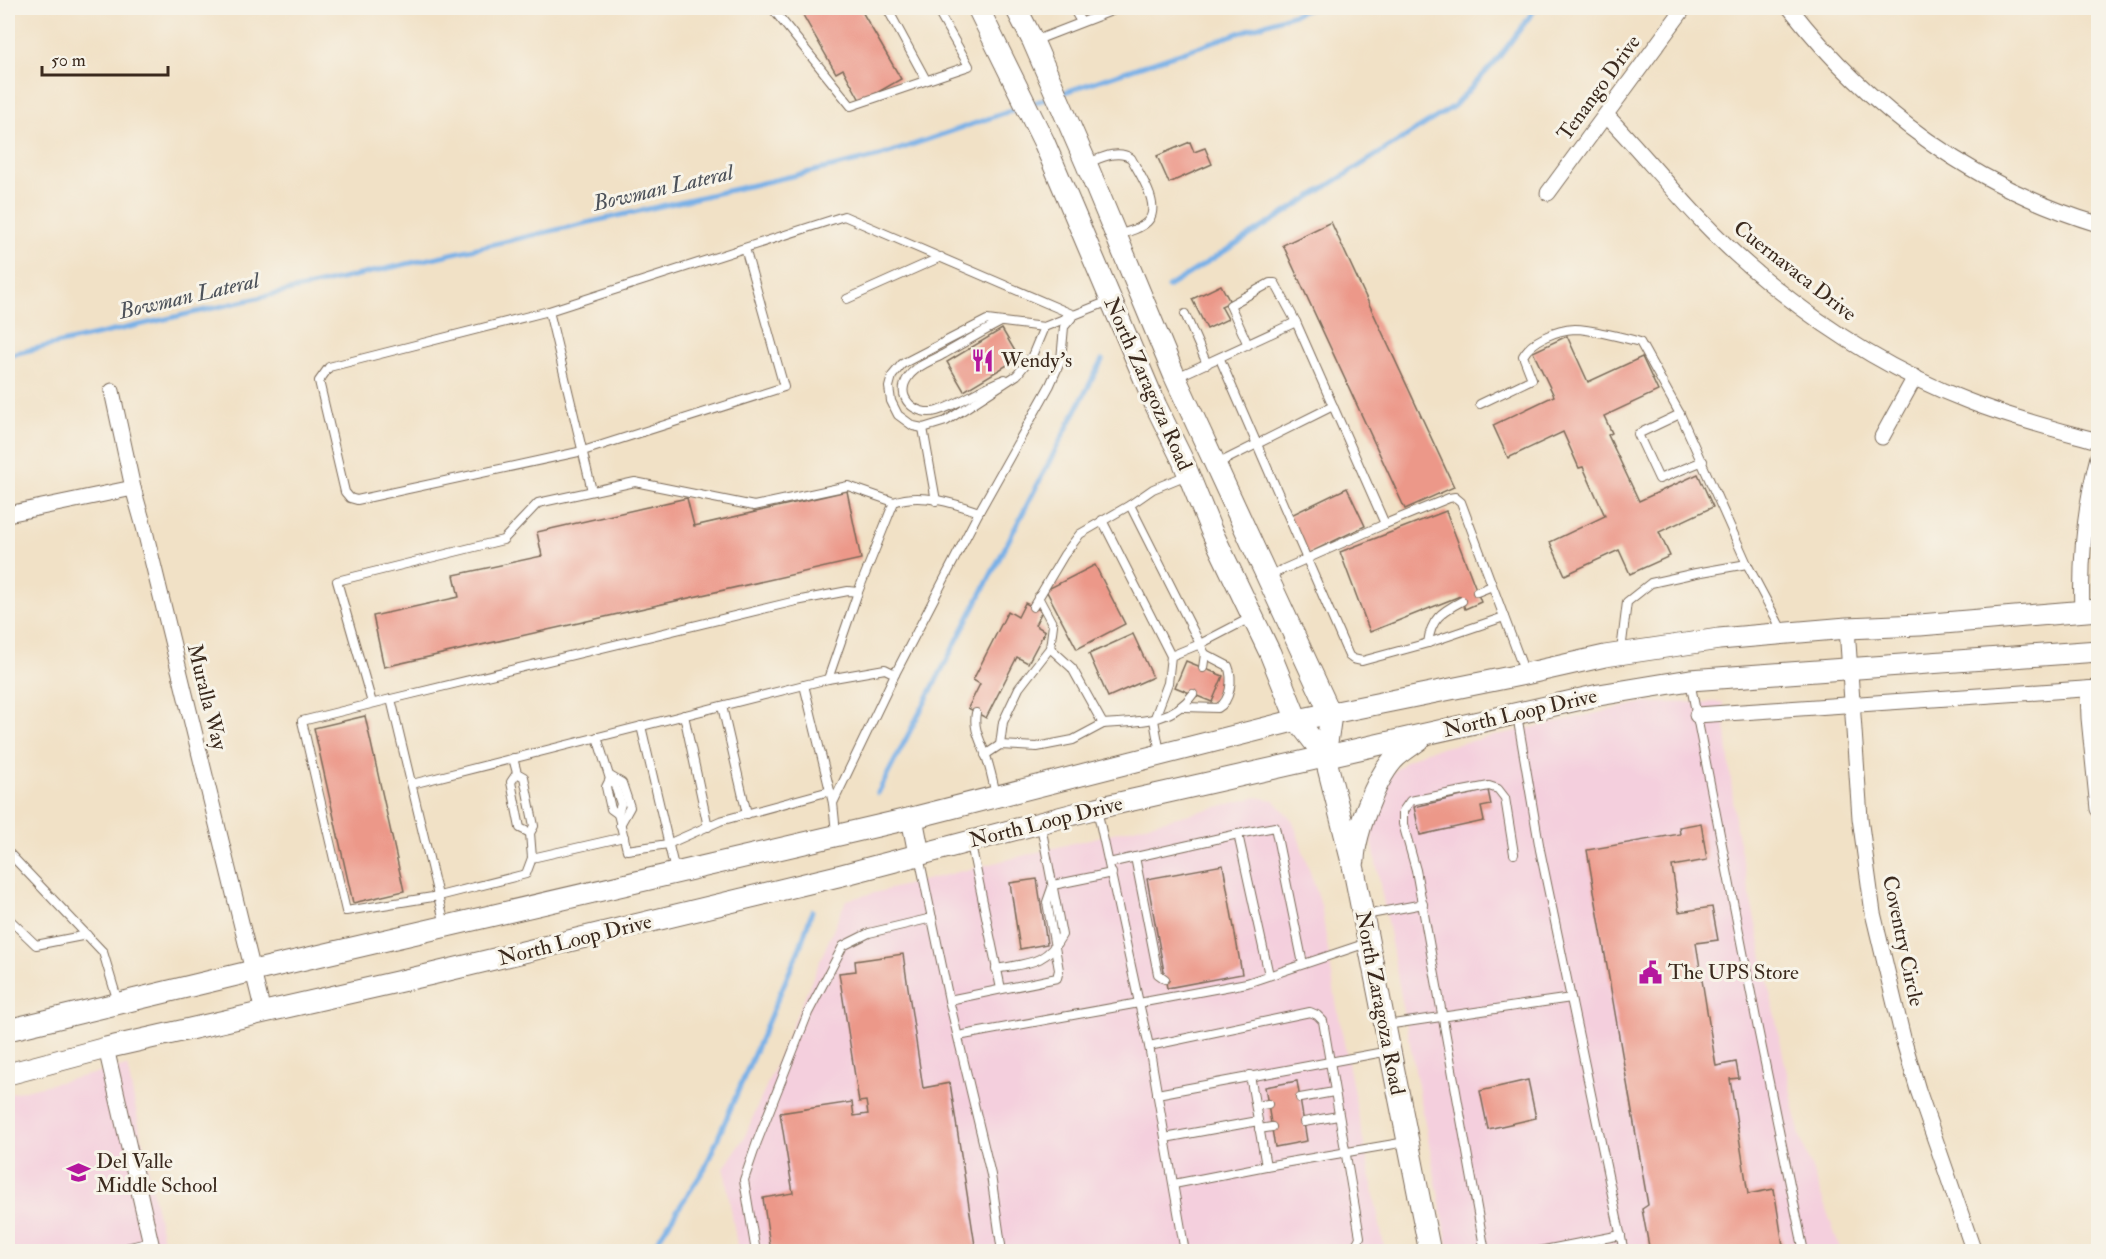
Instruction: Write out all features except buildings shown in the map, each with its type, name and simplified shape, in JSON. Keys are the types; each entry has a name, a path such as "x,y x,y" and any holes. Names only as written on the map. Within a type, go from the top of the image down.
{"main road":[{"name":"North Zaragoza Road","path":"978,8 1044,142 1156,406 1270,653 1296,720 1325,756"},
{"name":"North Zaragoza Road","path":"1016,8 1033,41 1176,377 1331,715 1325,756 1354,870 1430,1251"},
{"path":"1070,203 1087,218 1146,357 1158,371 1176,377"},
{"name":"North Loop Drive","path":"8,1030 912,818 1296,720 1331,715 1621,654 1719,639 2090,611"},
{"name":"North Loop Drive","path":"8,1074 106,1048 432,974 1097,808 1599,695 1690,680 2098,651"},
{"path":"1354,870 1354,853 1377,782 1395,757 1428,734"},
{"path":"912,818 919,854"}],"street":[{"name":"Tenango Drive","path":"1548,193 1684,8"},
{"path":"1790,8 1814,37 1868,93 1926,140 1975,171 2034,201 2098,224"},
{"name":"Cuernavaca Drive","path":"1606,115 1647,157 1704,224 1749,266 1818,321 1915,377 1967,401 2098,441"},
{"path":"1882,437 1915,377"},
{"name":"Muralla Way","path":"112,391 133,488 263,1012"},
{"path":"2090,611 2080,575 2090,487 2098,457"},
{"path":"8,514 133,488"},
{"name":"Coventry Circle","path":"1847,628 1860,818 1878,936 1915,1080 1974,1251"},
{"path":"1697,715 2093,688 2089,717 2098,809"},
{"path":"106,1048 152,1246"}],"lane":[{"path":"772,8 851,106 969,66 936,8"},
{"path":"887,8 926,80"},
{"path":"1073,8 1081,22"},
{"path":"1033,41 1119,8"},
{"path":"1086,164 1118,153 1126,154 1131,158 1152,200 1153,215 1147,222 1116,236"},
{"path":"745,248 784,387 583,451 357,500 350,498 345,492 319,381 329,367 549,311 844,216 1074,315"},
{"path":"847,299 941,257"},
{"path":"1248,345 1230,305 1270,283 1275,283 1296,322 1385,524"},
{"path":"1044,327 1032,356 1017,375 946,421 923,428 913,426 898,415 891,401 889,387 892,376 902,364 987,320 1044,327 1111,300"},
{"path":"549,311 592,491"},
{"path":"1185,314 1207,364"},
{"path":"833,803 895,674 979,512 1050,385 1061,360 1064,327 1074,315"},
{"path":"1002,321 921,366 909,376 904,386 905,397 910,407 926,413 938,411 1017,375"},
{"path":"1176,377 1296,322"},
{"path":"1480,404 1532,379 1522,356 1528,346 1552,335 1575,329 1640,342 1680,414 1703,461 1747,564 1783,634"},
{"path":"1220,358 1348,656 1353,660 1362,661 1428,643 1504,617"},
{"path":"1217,464 1333,406"},
{"path":"1680,414 1638,434 1659,479 1703,461"},
{"path":"923,428 936,501"},
{"path":"1033,607 1080,534 1153,489 1189,474"},
{"path":"372,704 338,581 502,540 538,502 635,482 754,506 848,486 894,502 906,497 960,505 979,512"},
{"path":"1267,577 1385,524 1455,497 1461,502 1526,674"},
{"path":"828,679 858,592 894,502"},
{"path":"1130,505 1205,654 1203,668"},
{"path":"1102,520 1171,656 1168,683 1154,720 1160,755"},
{"path":"1621,654 1627,602 1651,583 1747,564"},
{"path":"1477,592 1492,586"},
{"path":"513,758 517,773 524,777 534,826 530,833 532,858 526,874 439,896 346,911 302,721 796,601 848,591 858,592"},
{"path":"1000,745 1003,722 1019,688 1050,648 1053,626 1038,597"},
{"path":"1428,643 1436,618 1462,601"},
{"path":"1171,656 1253,617"},
{"path":"1050,648 1072,668 1103,724"},
{"path":"985,755 1000,745 1037,747 1073,740 1103,724 1154,720 1184,707 1218,708 1226,701 1231,680 1228,666 1205,654"},
{"path":"412,784 828,679 885,669 895,674"},
{"path":"1690,680 1804,1251"},
{"path":"804,685 833,803 836,835"},
{"path":"1184,707 1193,694"},
{"path":"391,699 446,926"},
{"path":"722,706 747,814"},
{"path":"976,713 974,721 997,796"},
{"path":"1517,713 1540,850 1624,1251"},
{"path":"684,715 708,826"},
{"path":"641,726 675,873"},
{"path":"597,737 609,777 615,786 621,804 618,814 627,850 668,844 708,826 830,791"},
{"path":"517,773 511,782 520,828 530,833"},
{"path":"609,777 622,783 630,807 620,825"},
{"path":"1485,1251 1423,904 1403,824 1403,811 1410,801 1490,786 1498,789 1505,798 1514,854"},
{"path":"1097,808 1149,1046 1185,1251"},
{"path":"950,1000 1057,978 1059,970 1047,902 1053,885 1041,823"},
{"path":"1109,863 1275,827 1303,964"},
{"path":"1238,834 1269,975"},
{"path":"532,858 624,837"},
{"path":"970,841 1000,989"},
{"path":"8,852 103,952 119,1003"},
{"path":"919,854 991,1175 1002,1251"},
{"path":"1135,857 1158,974 1165,979"},
{"path":"1053,885 1112,873"},
{"path":"1363,915 1423,904"},
{"path":"8,918 36,945 87,935"},
{"path":"756,1251 744,1180 808,1013 843,946 868,933 932,918"},
{"path":"958,1036 1246,983 1368,943"},
{"path":"996,969 1037,961 1054,950"},
{"path":"1177,986 1188,994"},
{"path":"1385,1025 1571,998"},
{"path":"1149,1046 1310,1012 1323,1021 1360,1237 1351,1250 1340,1251"},
{"path":"1157,1094 1389,1051"},
{"path":"1250,1075 1266,1166"},
{"path":"1300,1098 1334,1092"},
{"path":"1256,1106 1268,1104"},
{"path":"1304,1122 1338,1116"},
{"path":"1165,1138 1259,1125 1272,1127"},
{"path":"1173,1184 1408,1142"},
{"path":"1534,1251 1621,1235"},
{"path":"110,1251 152,1246"}],"shaded area":[{"path":"1723,702 1736,828 1800,1136 1841,1251 1449,1251 1372,841 1372,818 1389,776 1406,761 1426,751 1642,703"},
{"path":"1257,797 1274,800 1293,821 1321,905 1336,1002 1385,1251 738,1251 724,1168 744,1138 846,900"},
{"name":"Del Valle Middle School","path":"127,1066 165,1251 8,1251 8,1094"}],"waterway":[{"name":"Bowman Lateral","path":"1062,93 1312,8"},
{"path":"1168,287 1454,106 1497,60 1536,8"},
{"name":"Bowman Lateral","path":"1031,104 1051,97"},
{"name":"Bowman Lateral","path":"8,355 880,156 1022,107"},
{"path":"878,793 1102,360"},
{"path":"650,1252 705,1168 800,947 812,911"}],"place":[{"name":"Wendy's","path":"983,360"},
{"name":"The UPS Store","path":"1650,972"},
{"name":"Del Valle Middle School","path":"78,1173"}]}
